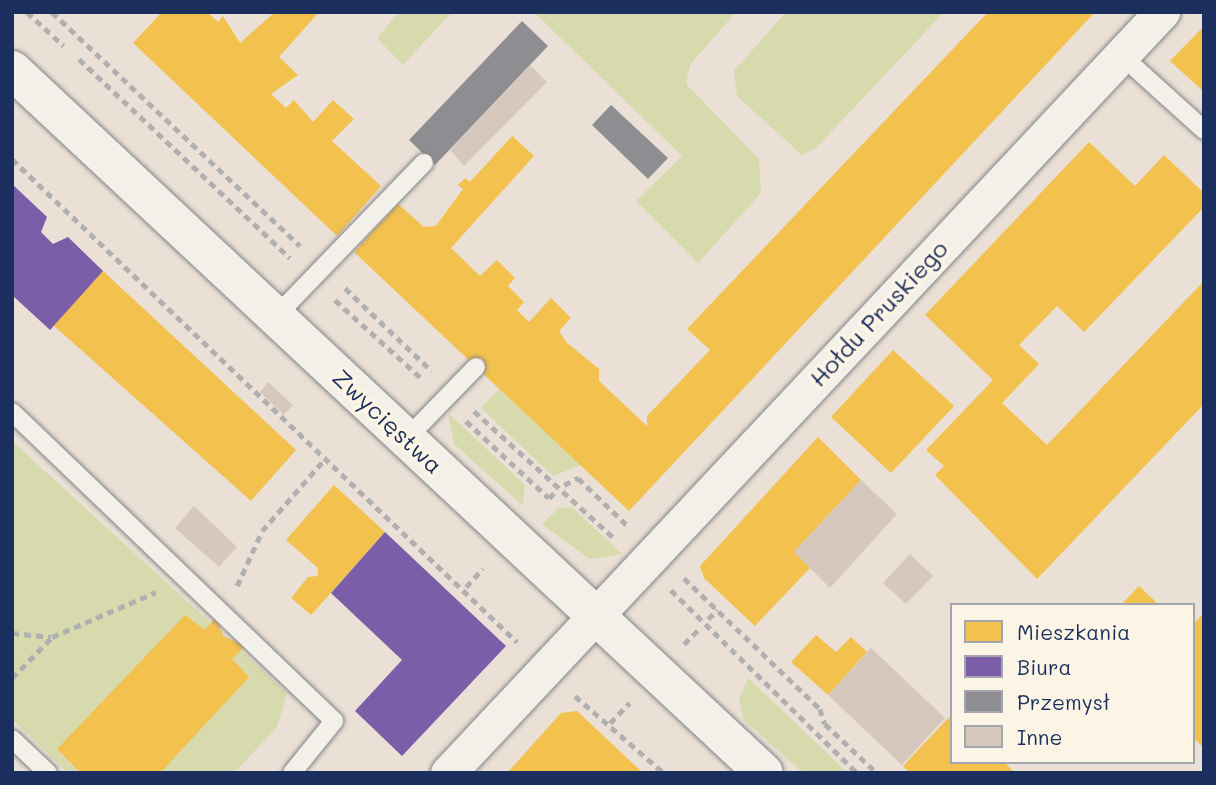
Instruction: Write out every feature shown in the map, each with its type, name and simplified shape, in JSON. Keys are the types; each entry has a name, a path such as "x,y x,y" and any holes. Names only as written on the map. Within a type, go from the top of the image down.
{"street":[{"name":"Hołdu Pruskiego","path":"448,773 1162,12"},
{"name":"Zwycięstwa","path":"12,70 764,773"}],"lane":[{"path":"1121,55 1204,130"},
{"path":"276,316 424,163"},
{"path":"407,439 476,367"},
{"path":"12,412 189,577 334,721 292,773"},
{"path":"12,739 48,773"}],"path":[{"path":"27,12 64,46"},
{"path":"52,12 304,251"},
{"path":"79,59 294,262"},
{"path":"12,159 323,461 466,587 544,670 610,723 664,773"},
{"path":"341,284 438,376"},
{"path":"330,295 428,385"},
{"path":"469,406 627,550"},
{"path":"460,415 548,498 554,494"},
{"path":"225,612 262,531 323,461"},
{"path":"564,485 578,478 634,531"},
{"path":"466,587 493,557"},
{"path":"678,573 877,773"},
{"path":"12,678 52,637 189,577"},
{"path":"665,585 858,773"},
{"path":"708,619 717,610"},
{"path":"12,633 52,637"},
{"path":"610,723 638,693"}],"green space":[{"path":"399,12 452,12 403,65 377,38"},
{"path":"534,12 736,12 690,65 686,84 759,159 761,193 698,263 636,201 682,156"},
{"path":"786,12 944,12 816,148 802,155 737,96 734,71"},
{"path":"499,389 581,465 553,476 481,408"},
{"path":"448,413 525,485 523,506 454,444"},
{"path":"12,441 287,693 277,727 234,773 68,773 12,719"},
{"path":"571,507 622,554 590,559 542,524 559,508"},
{"path":"748,678 848,773 803,773 744,720 739,699"}],"building: Mieszkania":[{"path":"162,12 207,12 218,22 223,16 240,43 275,12 319,12 279,57 298,75 271,94 286,108 294,100 313,122 333,100 354,119 332,141 381,186 337,236 133,43"},
{"path":"988,12 1095,12 629,511 354,252 398,204 424,227 436,226 463,189 458,185 465,178 470,182 512,136 534,156 451,248 480,276 497,260 515,278 508,286 524,302 517,310 529,322 551,298 571,318 559,331 566,342 599,369 599,381 647,426 647,416 710,350 687,329"},
{"path":"1204,26 1204,92 1170,61"},
{"path":"1089,142 1135,186 1164,155 1204,193 1204,207 1084,332 1057,306 1019,345 1039,364 1002,403 1047,445 1204,281 1204,404 1037,579 935,475 944,466 926,450 993,380 925,315"},
{"path":"103,271 296,450 251,501 53,325"},
{"path":"893,350 954,406 891,473 831,417"},
{"path":"818,437 861,480 794,552 810,568 755,626 704,578 700,566"},
{"path":"334,485 385,532 311,615 291,598 308,577 318,576 318,568 286,540"},
{"path":"1139,586 1157,603 1123,603"},
{"path":"1204,613 1204,748 1195,740 1195,622"},
{"path":"185,615 205,630 216,617 223,636 245,646 232,659 249,677 160,773 81,773 57,749"},
{"path":"816,635 836,652 851,637 867,652 828,695 791,662"},
{"path":"577,711 643,773 507,773 561,713"},
{"path":"950,716 950,764 1006,764 1015,773 910,773 903,766"}],"building: Biura":[{"path":"12,184 47,217 41,232 53,244 68,237 103,271 50,330 12,295"},
{"path":"385,532 506,646 402,756 355,711 402,660 331,593"}],"building: Przemysł":[{"path":"522,21 548,46 435,165 409,140"},
{"path":"611,105 668,158 648,179 592,125"}],"building: Inne":[{"path":"530,65 547,82 464,166 450,150"},
{"path":"268,382 293,405 284,415 260,392"},
{"path":"861,480 897,514 830,588 794,552"},
{"path":"194,506 237,547 219,567 175,528"},
{"path":"910,554 933,576 906,604 883,583"},
{"path":"871,648 945,718 902,765 828,695"}]}
